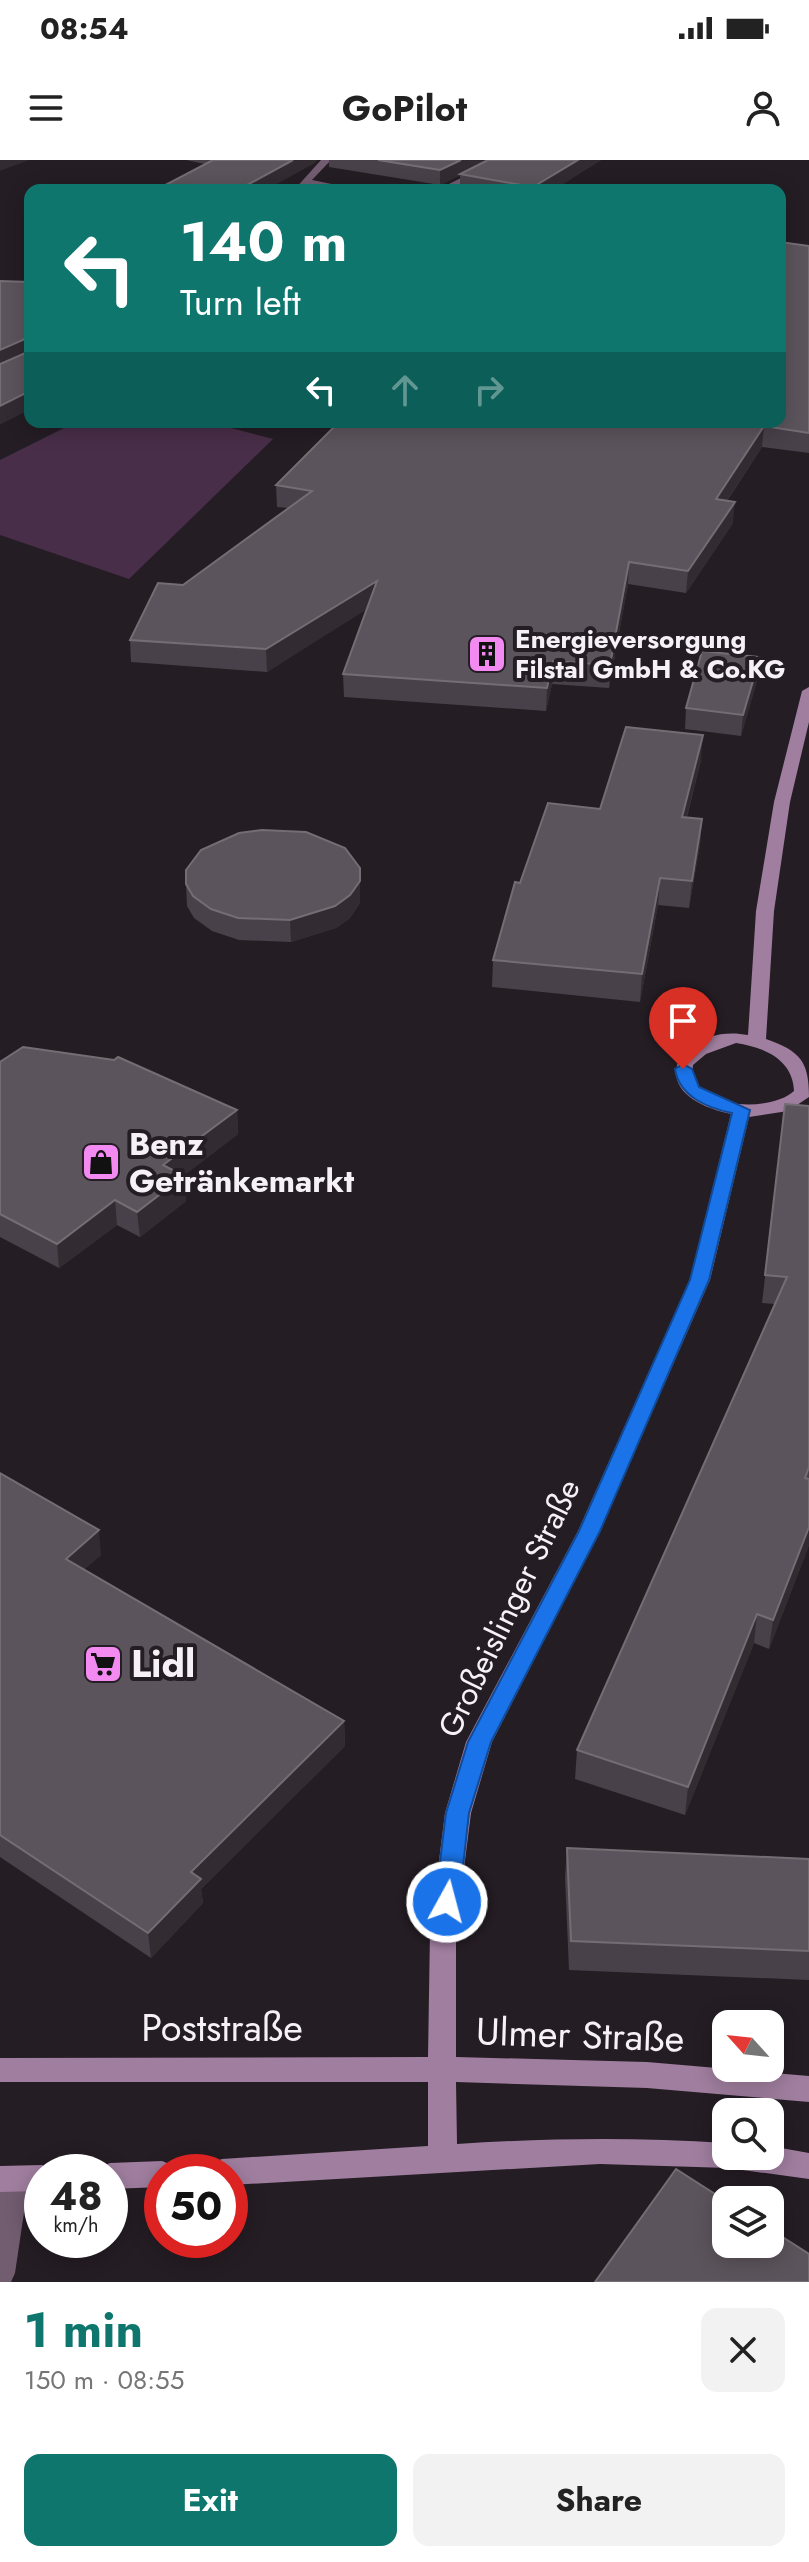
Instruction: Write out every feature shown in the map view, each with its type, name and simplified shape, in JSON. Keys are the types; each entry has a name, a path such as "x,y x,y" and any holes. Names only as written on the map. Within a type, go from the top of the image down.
{"main road":[{"path":"757,1040 765,911 782,802 809,691"},
{"path":"736,1038 757,1040 790,1051 807,1071 808,1082 803,1092 778,1107 741,1110 714,1103 693,1091 685,1080 683,1069 688,1057 700,1047 736,1038"},
{"name":"Großeislinger Straße","path":"442,2157 443,1932 458,1813 479,1742 589,1531 700,1280 741,1110"},
{"name":"Poststraße","path":"0,2070 444,2069"},
{"name":"Ulmer Straße","path":"444,2069 647,2075 809,2089"},
{"path":"248,2170 442,2157 663,2150 712,2155"},
{"path":"784,2161 809,2166"}],"street":[{"path":"304,184 326,160"},
{"path":"455,184 505,160"},
{"path":"0,2273 19,2179"}],"shaded area":[{"path":"64,428 231,428 273,439 129,579 0,535 0,460"}],"building":[{"path":"213,160 293,160 249,184 167,184"},
{"path":"378,160 461,160 440,170"},
{"path":"488,160 578,160 538,184 516,184 460,174"},
{"path":"786,243 809,246 809,433 777,428 786,428"},
{"path":"0,281 24,282 24,339 0,350"},
{"path":"24,354 24,394 0,406 0,364"},
{"path":"333,428 763,428 716,499 735,502 688,571 629,562 610,665 553,661 547,688 343,674 377,581 266,649 130,640 158,583 183,585 312,491 276,485"},
{"path":"702,651 760,657 743,715 686,708"},
{"path":"626,727 703,735 682,817 702,819 692,881 660,878 642,974 493,960 515,882 520,883 548,803 600,809"},
{"path":"262,830 306,832 345,848 360,868 360,881 350,895 335,906 290,920 238,918 211,909 193,896 186,884 186,870 201,850 239,833"},
{"name":"Benz Getränkemarkt","path":"23,1047 114,1060 118,1057 237,1110 163,1165 184,1176 137,1212 115,1200 57,1244 0,1214 0,1062"},
{"path":"785,1104 809,1106 809,1467 805,1478 809,1479 809,1527 773,1620 757,1614 688,1787 577,1750 787,1277 765,1275"},
{"name":"Lidl","path":"0,1473 99,1530 66,1559 344,1721 191,1872 201,1879 148,1933 0,1835"},
{"path":"567,1848 809,1859 809,1951 571,1941"},
{"path":"676,2169 712,2192 712,2258 784,2258 784,2238 809,2254 809,2282 595,2282"}],"place":[{"name":"Energieversorgung Filstal GmbH & Co.KG","path":"487,654"},
{"name":"Benz Getränkemarkt","path":"101,1162"},
{"name":"Lidl","path":"103,1664"}],"route":[{"path":"447,1902 458,1813 479,1742 589,1531 700,1280 741,1110 706,1100 693,1091 685,1080 683,1069"}]}
